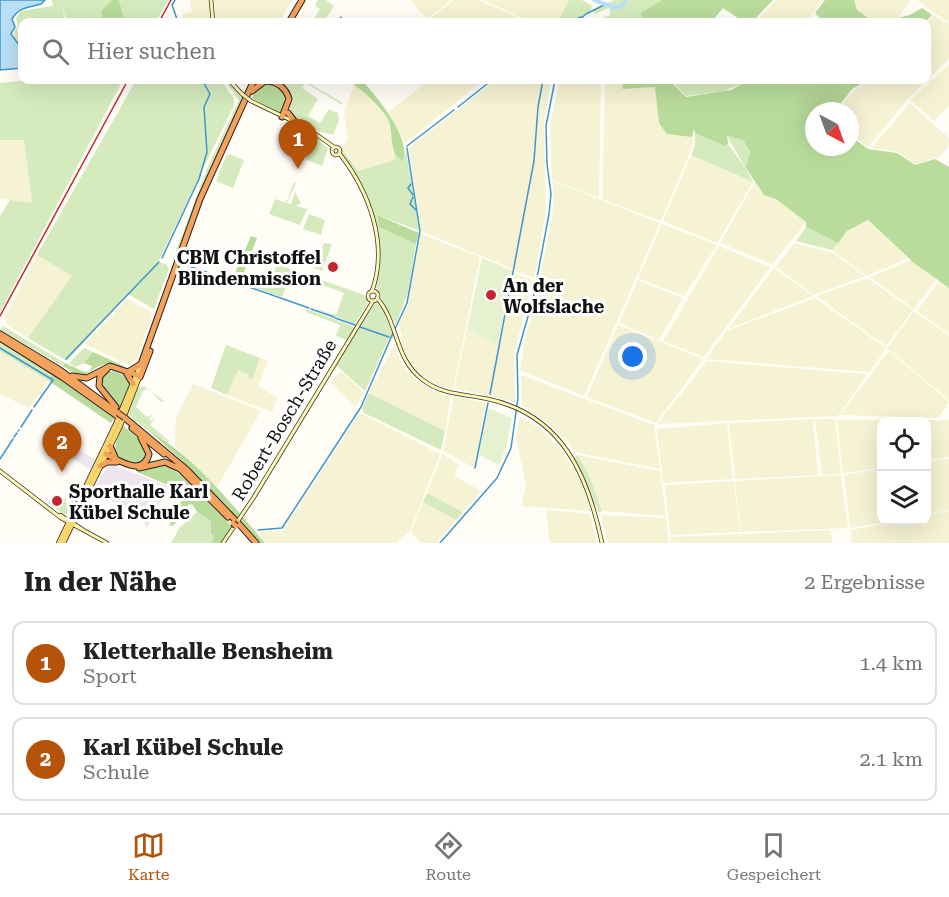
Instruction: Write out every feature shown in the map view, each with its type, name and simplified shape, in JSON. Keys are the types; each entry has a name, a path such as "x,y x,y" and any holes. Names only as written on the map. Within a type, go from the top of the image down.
{"highway":[{"path":"289,18 300,0"},
{"path":"128,373 141,364 200,199 253,84"},
{"path":"137,379 199,209 250,90 260,84"},
{"path":"277,84 282,87 289,99 285,116"},
{"path":"278,84 289,94 285,116"},
{"path":"285,116 295,122"},
{"path":"0,334 60,370 118,413 236,523"},
{"path":"0,339 118,413"},
{"path":"60,370 82,379 106,366 128,373 137,379"},
{"path":"118,413 100,390 99,379 107,369 128,373 137,379"},
{"path":"125,419 187,470 254,543"},
{"path":"104,454 135,467 144,464 148,458 147,447 135,430"},
{"path":"110,446 118,461"},
{"path":"100,466 107,462 118,461 140,468 165,462 180,469"}],"main road":[{"path":"75,514 110,446 141,364"},
{"path":"61,543 137,379"}],"street":[{"path":"211,0 213,18"},
{"path":"233,84 251,101 285,116 333,148"},
{"path":"295,122 333,148"},
{"name":"Robert-Bosch-Straße","path":"223,543 254,497 366,309 374,300 378,248 373,214 362,188 346,162 338,154 339,148 333,148"},
{"name":"Robert-Bosch-Straße","path":"374,292 368,294 374,300"},
{"path":"374,300 385,308 394,327 405,362 428,384 445,392 488,399 513,407 553,434 576,462 591,495 602,543"},
{"path":"0,471 53,511 107,543"},
{"path":"62,517 75,514 86,532"},
{"path":"62,517 66,531 79,529"},
{"path":"71,523 86,532"}],"shaded area":[{"path":"190,0 209,0 211,18 182,18 182,14 192,12"},
{"path":"214,0 293,0 282,18 216,18"},
{"path":"410,0 451,0 428,18"},
{"path":"454,0 479,0 518,18 430,18"},
{"path":"484,0 569,0 560,18 522,18"},
{"path":"776,0 823,0 809,18 759,18"},
{"path":"854,0 910,0 898,18 868,18 857,10"},
{"path":"917,0 949,0 949,23"},
{"path":"934,15 949,25 949,59 931,77 931,18"},
{"path":"949,65 949,107 936,118 935,122 910,100 928,84 931,84 931,81"},
{"path":"425,84 479,84 405,143 388,112"},
{"path":"491,84 550,84 544,123 546,213 534,278 421,231 409,148"},
{"path":"559,84 601,84 599,198 552,180 550,126"},
{"path":"605,84 622,84 623,89 656,87 659,123 692,137 693,145 661,221 602,199"},
{"path":"864,84 923,84 868,147 859,140 859,102 845,102"},
{"path":"354,85 364,92 388,120 396,160 358,172 342,147 348,138 344,112"},
{"path":"910,103 949,138 949,146 939,157 916,164 898,152 872,148"},
{"path":"0,140 24,140 32,204 0,198"},
{"path":"691,155 753,182 717,243 663,221"},
{"path":"552,181 660,223 584,396 520,370 525,336 532,316 552,217 554,194"},
{"path":"755,182 764,195 776,199 806,222 772,264 720,243"},
{"path":"867,220 908,258 867,276 832,250 847,231"},
{"path":"662,224 717,245 684,296 638,278"},
{"path":"421,234 480,257 453,390 433,383 417,371 406,356 400,340 402,336 399,324 408,302"},
{"path":"794,243 833,253 865,276 814,295 776,267"},
{"path":"719,246 770,267 704,357 663,341"},
{"path":"37,255 72,276 28,338 7,325 4,318"},
{"path":"911,260 936,279 914,309 870,277"},
{"path":"774,268 813,296 728,329"},
{"path":"515,273 533,280 514,354 515,402 458,389 455,386 467,329 500,345"},
{"path":"867,278 913,310 886,346 816,296"},
{"path":"638,280 683,298 659,340 619,323"},
{"path":"939,281 949,288 949,334 917,311"},
{"path":"815,298 886,348 870,372 706,359 726,331"},
{"path":"127,299 153,313 137,360 129,365 85,344"},
{"path":"914,311 949,336 949,400 887,348"},
{"path":"618,325 703,359 656,423 587,397"},
{"path":"394,345 402,364 414,378 432,390 451,397 445,431 369,393"},
{"path":"0,351 49,381 29,408 0,394"},
{"path":"889,351 949,402 938,418 840,415"},
{"path":"260,358 268,361 258,387 278,397 272,412 227,395 238,370 249,375 252,380"},
{"path":"707,361 867,375 838,416 657,424"},
{"path":"341,371 364,392 356,407 330,383"},
{"path":"521,375 654,425 660,469 578,453 549,424 522,405"},
{"path":"193,384 261,411 217,487 175,446 176,417"},
{"path":"454,396 486,403 475,468 443,451"},
{"path":"360,413 440,454 410,531 396,543 267,543 259,533 261,531 282,532"},
{"path":"520,417 540,428 562,450 583,485 591,511 521,506 526,486 516,438"},
{"path":"813,419 818,475 735,479 729,423"},
{"path":"815,419 835,419 841,474 822,475"},
{"path":"837,420 877,420 877,469 843,473"},
{"path":"931,420 949,420 949,457 931,460"},
{"path":"727,423 733,479 663,483 657,429"},
{"path":"64,440 95,460 91,470 59,449"},
{"path":"442,454 459,464 454,476 481,491 463,512 427,493"},
{"path":"578,455 660,471 666,516 602,511 589,475"},
{"path":"949,459 949,510 931,513 931,471 931,461"},
{"path":"113,465 168,486 147,528 135,512 106,499 93,488 107,468"},
{"path":"877,470 877,523 850,528 844,475"},
{"path":"841,475 848,528 741,532 735,481"},
{"path":"734,481 740,532 670,535 665,485"},
{"path":"423,502 456,520 436,543 421,543 411,532"},
{"path":"546,510 590,514 597,543 550,543"},
{"path":"949,511 949,543 852,543 850,530 878,525 931,525 931,514"},
{"path":"601,515 666,518 669,543 608,543"},
{"path":"831,530 832,543 671,543 670,537"}],"green space":[{"path":"52,0 112,0 101,11 102,18 65,18 63,7 64,18 18,18 18,26 16,18 21,11 53,6"},
{"path":"112,0 119,0 124,18 102,18 101,11"},
{"path":"119,0 168,0 158,18 124,18"},
{"path":"318,0 326,0 334,6 326,18 315,18 320,9 315,6"},
{"path":"569,0 582,0 592,6 591,10 581,18 560,18"},
{"path":"615,0 662,0 642,13 643,18 602,18 610,15 609,8 595,14 593,11 606,4 610,6 608,3"},
{"path":"662,0 773,0 756,18 738,18 723,8 715,18 643,18 641,13"},
{"path":"825,0 854,0 857,10 868,18 820,18 815,13"},
{"path":"922,8 932,15 929,18 898,18 910,15"},
{"path":"18,26 18,44 15,41 14,31"},
{"path":"18,81 18,84 121,84 0,312 0,216 10,200 32,203 24,140 0,140 0,83"},
{"path":"134,84 224,84 234,99 234,105 158,262 166,264 169,269 154,309 128,294 67,361 28,338 72,276 37,255"},
{"path":"227,84 231,84 242,97 174,262 173,259 208,166 239,100"},
{"path":"269,84 284,92 287,100 281,114 252,98 257,88"},
{"path":"280,84 305,84 302,88 318,99 308,116 320,123 329,109 338,113 339,120 333,135 315,130 316,133 297,122 290,113 290,93"},
{"path":"308,84 312,84 343,103 342,105"},
{"path":"365,84 384,107 403,142 405,152 403,161 393,147 387,118 372,100 354,85"},
{"path":"622,84 673,84 686,97 731,90 742,84 861,84 852,89 842,102 805,102 805,156 859,156 859,142 868,149 897,153 915,165 935,159 949,167 949,288 914,263 868,220 847,231 838,243 806,227 806,222 776,199 764,195 746,168 750,152 743,140 727,136 728,144 725,146 695,133 694,129 692,137 667,134 659,123 655,87 623,89"},
{"path":"675,84 741,84 724,91 686,96"},
{"path":"695,133 725,146 728,144 745,167 727,136 743,140 750,152 746,169 753,182 691,155 695,145"},
{"path":"314,137 328,148 322,166 305,159"},
{"path":"405,146 420,231 377,215 379,227 416,244 408,292 396,324 380,300 382,300 378,291 379,299 376,289 378,290 376,288 377,250 373,217 362,186 341,154 341,148 358,171 395,160 394,152 400,160 406,154"},
{"path":"229,154 244,160 233,188 216,181 226,156"},
{"path":"294,182 296,183 287,203 291,204 295,192 301,203 296,206 307,209 300,225 269,214 275,199 286,203"},
{"path":"309,214 325,220 321,235 303,229"},
{"path":"377,215 419,233 416,244 379,227"},
{"path":"806,227 838,243 832,250 796,241"},
{"path":"251,236 257,238 241,280 233,278"},
{"path":"324,243 332,244 322,271 314,268"},
{"name":"An der Wolfslache","path":"482,258 513,271 498,345 467,329"},
{"path":"277,264 293,270 282,297 250,286 254,274 271,279"},
{"path":"313,277 367,296 368,302 355,324 305,305 336,315 344,293 312,281"},
{"path":"375,303 386,312 394,336 392,339 389,338 365,391 336,365"},
{"path":"306,309 355,327 347,340 336,336 340,325 306,312"},
{"path":"3,326 65,363 63,366 0,330"},
{"path":"0,341 52,374 49,381 0,351"},
{"path":"226,345 260,358 252,380 248,378 249,375 238,370 227,395 211,388"},
{"path":"84,348 93,352 84,363 75,367 69,363"},
{"path":"93,352 126,367 107,364 87,374 78,375 63,366 65,363 89,372 92,366 84,363"},
{"path":"112,371 127,376 131,385 121,407 102,388 101,379 107,372"},
{"path":"52,374 115,418 111,423 49,381"},
{"path":"144,386 147,388 143,391 136,407 147,417 152,415 149,419 151,421 157,415 150,425 173,444 147,430 127,414 138,388"},
{"path":"369,393 445,431 441,450 364,413 362,409"},
{"path":"488,408 512,418 506,448 499,465 479,455"},
{"path":"123,426 143,442 147,451 144,462 134,465 117,454 115,445"},
{"path":"148,430 197,467 265,543 259,543 178,457"},
{"path":"578,455 589,475 602,511 599,513 574,458"},
{"path":"165,464 182,476 232,526 221,543 211,543 214,536 211,534 211,521 197,512 193,505 189,504 174,525 169,526 182,499 168,485 137,472"},
{"path":"82,483 71,508 85,485 69,514 63,514 48,503 50,500 60,506 71,491 65,502 70,504"},
{"path":"427,493 463,512 456,520 423,502"},
{"path":"197,512 211,521 214,536 211,543 171,543 180,527"}],"water":[{"path":"0,0 45,0 41,4 25,8 12,19 15,27 11,34 18,44 18,68 0,70"}],"waterway":[{"path":"175,0 172,5 177,18"},
{"path":"594,0 616,8 623,5 626,0"},
{"path":"582,18 606,4"},
{"path":"162,258 199,179 207,152 204,107 210,94 204,84"},
{"path":"458,107 487,84"},
{"path":"490,394 534,161 542,84"},
{"path":"440,543 497,478 511,448 518,398 517,355 533,299 549,214 551,194 546,126 554,84"},
{"path":"407,146 454,110"},
{"path":"395,329 407,303 420,231 407,148"},
{"path":"411,184 408,188 413,195"},
{"path":"413,197 410,204 416,210"},
{"path":"66,359 159,262"},
{"path":"186,265 246,286"},
{"path":"249,287 309,308"},
{"path":"311,309 334,317"},
{"path":"335,318 355,325"},
{"path":"360,327 389,337"},
{"path":"258,530 282,528 361,407 393,333"},
{"path":"0,348 53,380 34,407"},
{"path":"475,468 488,403"},
{"path":"21,427 32,410"},
{"path":"14,437 17,433"},
{"path":"0,459 13,439"}],"railway":[{"path":"161,18 171,0"},
{"path":"0,316 126,84"}],"place":[{"name":"Kletterhalle Bensheim","path":"298,169"},
{"name":"CBM Christoffel Blindenmission","path":"333,267"},
{"name":"An der Wolfslache","path":"491,295"},
{"name":"Karl Kübel Schule","path":"62,472"},
{"name":"Sporthalle Karl Kübel Schule","path":"57,501"}]}
